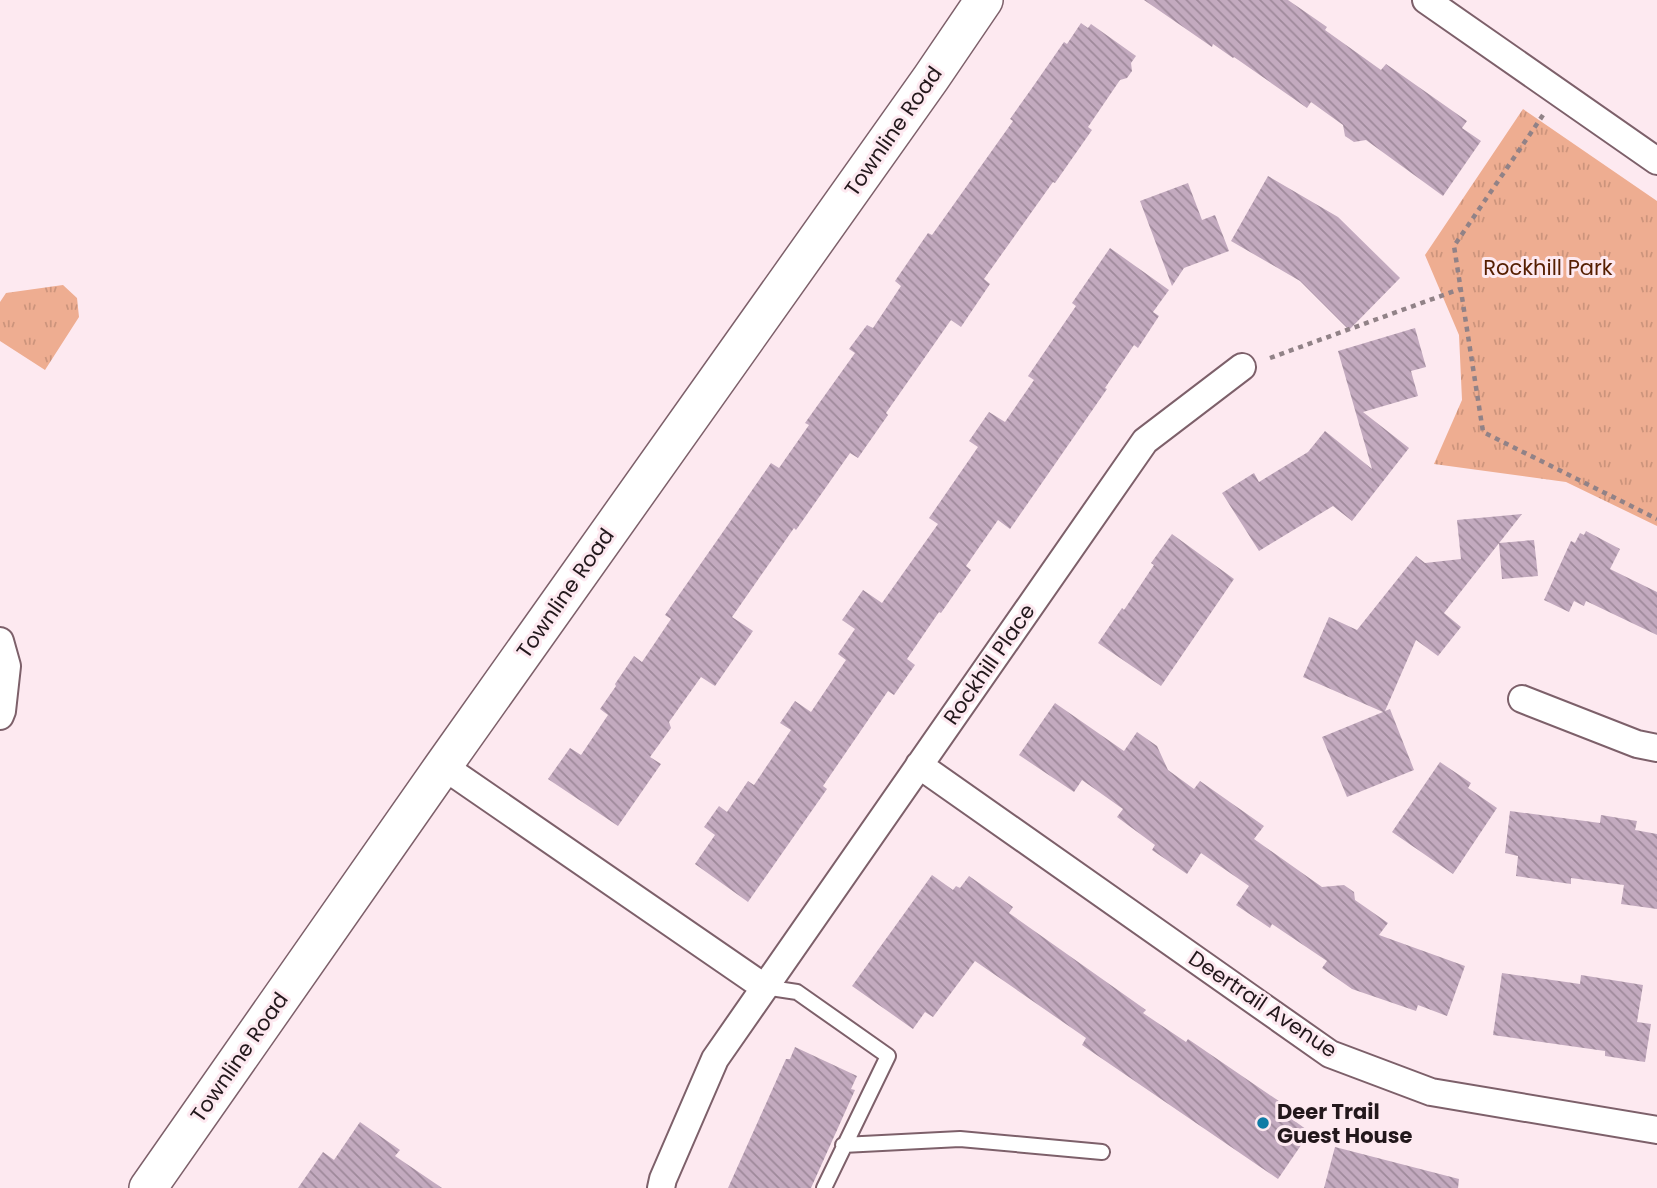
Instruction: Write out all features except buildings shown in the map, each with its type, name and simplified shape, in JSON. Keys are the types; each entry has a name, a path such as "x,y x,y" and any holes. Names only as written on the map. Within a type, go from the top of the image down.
{"street":[{"name":"Townline Road","path":"148,1188 984,0"},
{"path":"1426,0 1657,161"},
{"name":"Rockhill Place","path":"661,1188 715,1059 1145,441 1242,367"},
{"path":"0,641 7,666 0,716"},
{"path":"1522,699 1637,744 1657,748"},
{"name":"Deertrail Avenue","path":"919,765 1330,1054 1431,1091 1657,1130"},
{"path":"443,766 764,987"}],"lane":[{"path":"764,987 797,992 888,1056 824,1188"},
{"path":"843,1145 960,1139 1102,1152"}],"path":[{"path":"1558,93 1454,246 1483,432 1657,519"},
{"path":"1242,367 1460,289"}],"green space":[{"name":"Rockhill Park","path":"1523,109 1657,201 1657,526 1566,482 1434,464 1462,400 1459,335 1425,255"},
{"path":"63,285 77,298 79,317 45,370 0,341 0,302 6,293"}],"place":[{"name":"Deer Trail Guest House","path":"1263,1123"}]}
